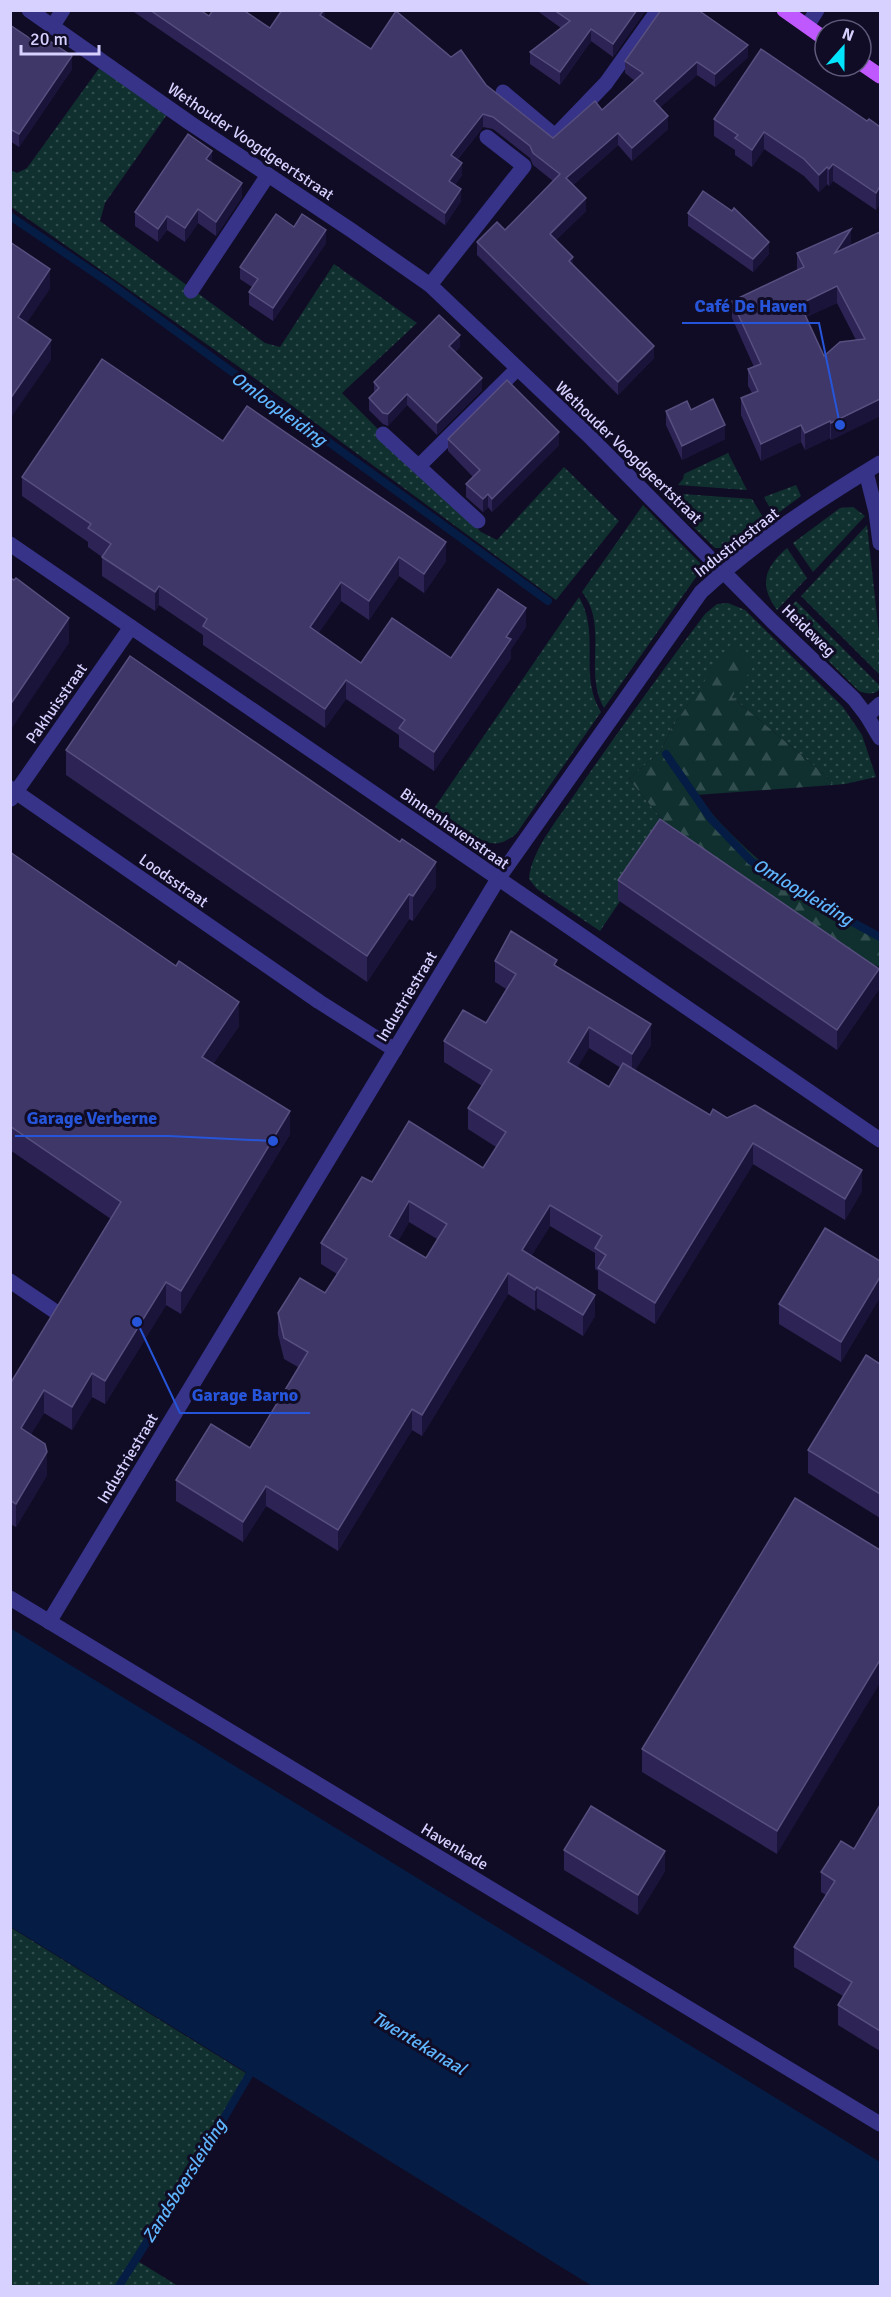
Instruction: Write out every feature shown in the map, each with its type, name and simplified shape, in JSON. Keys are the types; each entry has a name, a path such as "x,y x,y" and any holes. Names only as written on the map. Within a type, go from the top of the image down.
{"main road":[{"path":"784,10 813,30"}],"street":[{"name":"Wethouder Voogdgeertstraat","path":"29,10 430,285 596,443 724,571"},
{"path":"52,27 63,10"},
{"path":"502,92 555,135 606,83 658,10"},
{"path":"807,26 817,10"},
{"path":"430,285 524,166 487,137"},
{"path":"191,291 268,175"},
{"path":"418,466 517,369"},
{"path":"383,434 478,521"},
{"name":"Industriestraat","path":"50,1622 498,879 702,592 724,571 780,529 880,463"},
{"path":"866,472 876,512 880,543"},
{"name":"Binnenhavenstraat","path":"10,544 880,1140"},
{"name":"Heideweg","path":"724,571 854,699 880,738"},
{"name":"Pakhuisstraat","path":"12,794 131,627"},
{"path":"867,716 880,704"},
{"name":"Loodsstraat","path":"12,794 318,1001 395,1050"},
{"path":"10,1281 56,1312"},
{"name":"Havenkade","path":"10,1598 880,2124"}],"green space":[{"path":"100,67 168,113 105,203 100,221 265,343 280,347 334,264 417,323 342,393 481,532 497,540 564,467 619,521 556,600 242,369 11,207 10,170 17,173 27,168"},
{"path":"728,453 747,490 678,485 684,474"},
{"path":"796,485 801,496 778,513 772,512 764,497"},
{"path":"669,493 752,499 764,519 762,523 725,548 715,548 668,502 665,498"},
{"path":"643,505 700,563 701,570 604,708 598,694 596,679 594,619 590,605 582,592"},
{"path":"853,507 865,516 813,572 793,543 840,508"},
{"path":"867,525 880,644 880,675 801,596"},
{"path":"787,548 807,578 777,610 767,592 767,576 773,562"},
{"path":"579,597 585,611 590,640 591,684 594,698 601,712 516,834 501,843 485,841 435,807"},
{"path":"796,601 880,686 880,689 870,693 859,691 783,616"},
{"path":"728,603 745,610 843,707 862,735 876,777 833,785 823,773 732,697 730,646 671,729 661,751 629,779 669,828 600,931 537,889 529,879 535,856 594,766 705,614 717,604"},
{"path":"730,645 754,666 732,697 823,773 833,785 696,795 737,840 780,877 828,910 880,940 880,967 866,962 669,828 629,779 661,751 671,729"},
{"path":"10,1927 249,2075 136,2260 178,2286 11,2286"}],"water":[{"name":"Twentekanaal","path":"10,1628 880,2162 880,2286 592,2286 11,1927"}],"building":[{"path":"150,10 200,10 209,16 213,10 243,10 270,28 282,10 324,10 320,15 371,49 396,11 451,57 461,50 486,85 553,138 595,101 602,110 643,73 625,61 661,10 698,10 748,45 715,74 697,62 654,101 668,116 632,148 618,133 566,178 586,198 550,234 573,257 569,261 654,346 618,382 477,242 497,222 505,230 560,174 533,153 530,146 493,117 483,114 451,155 462,163 449,181 461,189 445,213"},
{"path":"554,10 637,10 613,44 591,29 560,72 530,52 570,21"},
{"path":"10,25 43,47 48,40 72,56 19,134 10,129"},
{"path":"761,49 867,121 869,119 880,127 880,186 876,193 833,164 819,175 804,159 764,132 752,150 735,138 738,135 714,119"},
{"path":"188,134 212,151 206,159 242,183 216,222 198,209 185,228 167,216 158,229 135,212"},
{"path":"703,191 732,211 734,208 769,242 753,259 688,213"},
{"path":"276,214 294,227 302,214 326,230 273,308 249,292 258,279 240,267"},
{"path":"851,229 835,253 880,232 880,399 805,433 801,425 761,444 741,398 758,391 748,369 761,364 732,301 804,267 797,253","holes":["837,286 865,339 840,342 824,356 800,304"]},
{"path":"10,242 50,269 18,317 51,340 10,399"},
{"path":"439,315 460,335 449,346 482,378 437,423 407,394 388,414 383,413 369,398 379,388 374,382"},
{"path":"102,359 223,441 247,406 446,542 424,574 399,557 369,601 341,582 310,627 361,663 392,618 451,658 498,589 526,608 506,637 511,639 434,752 399,728 405,720 346,680 325,709 203,626 207,619 159,586 155,592 102,557 111,544 88,528 91,524 22,477"},
{"path":"507,380 559,432 492,499 488,494 483,499 466,484 480,470 448,439"},
{"path":"713,399 725,425 682,446 666,411 687,401 691,410"},
{"path":"10,578 14,580 16,578 69,618 10,705"},
{"path":"130,656 400,842 402,839 436,862 413,896 409,894 367,956 66,750"},
{"path":"660,819 879,969 837,1030 618,880"},
{"path":"10,852 176,966 179,961 239,1002 202,1057 290,1111 181,1291 166,1282 105,1381 92,1373 72,1407 44,1390 21,1428 45,1444 47,1452 16,1504 10,1500 10,1384 121,1202 10,1126"},
{"path":"511,931 557,960 554,965 651,1024 632,1054 589,1027 568,1062 609,1087 623,1063 710,1115 713,1109 727,1118 755,1105 862,1170 845,1199 753,1143 655,1303 598,1268 606,1255 595,1248 602,1236 550,1205 522,1250 595,1295 583,1315 537,1287 535,1290 508,1273 422,1415 412,1409 338,1530 266,1486 243,1522 176,1480 211,1424 250,1448 308,1352 284,1338 278,1313 300,1278 325,1293 347,1259 321,1243 362,1177 372,1182 409,1121 483,1168 506,1132 468,1108 492,1070 444,1041 463,1010 486,1023 516,974 495,961","holes":["409,1201 447,1224 426,1258 389,1236"]},
{"path":"825,1228 880,1261 880,1277 841,1342 779,1304"},
{"path":"866,1355 880,1364 880,1494 808,1450"},
{"path":"795,1498 880,1550 880,1660 777,1831 642,1749"},
{"path":"880,1805 880,2031 838,2005 852,1982 794,1947 835,1881 821,1872 841,1841 854,1849"},
{"path":"591,1806 665,1851 638,1895 564,1850"}],"waterway":[{"name":"Omloopleiding","path":"10,216 108,282 548,601"},
{"name":"Omloopleiding","path":"666,754 711,819 751,861 802,895 880,937"},
{"name":"Zandsboersleiding","path":"119,2286 210,2142 249,2075"}],"place":[{"name":"Café De Haven","path":"840,425"},
{"name":"Garage Verberne","path":"273,1141"},
{"name":"Garage Barno","path":"137,1322"}]}
